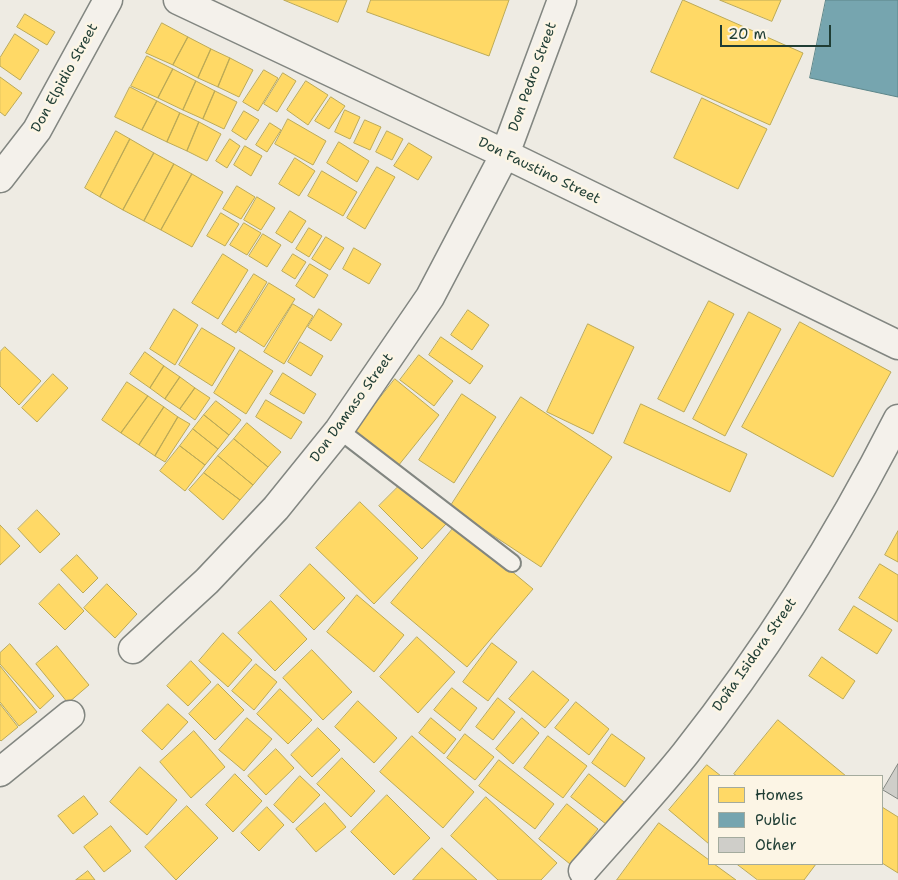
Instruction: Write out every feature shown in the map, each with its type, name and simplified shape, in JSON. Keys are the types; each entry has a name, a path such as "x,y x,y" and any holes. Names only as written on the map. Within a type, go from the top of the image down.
{"street":[{"name":"Don Elpidio Street","path":"0,178 37,130 108,0"},
{"name":"Don Faustino Street","path":"178,0 505,154 898,345"},
{"name":"Don Pedro Street","path":"505,154 562,0"},
{"name":"Don Damaso Street","path":"133,649 207,581 276,508 339,430 430,297 505,154"},
{"name":"Doña Isidora Street","path":"584,871 685,754 776,629 858,498 898,419"},
{"path":"0,772 70,715"}],"lane":[{"path":"339,430 512,563"}],"building: Homes":[{"path":"284,0 347,0 338,22"},
{"path":"371,0 509,0 489,56 367,12"},
{"path":"683,0 803,53 770,125 651,72"},
{"path":"720,0 781,0 772,21"},
{"path":"25,14 55,32 47,45 17,27"},
{"path":"162,23 188,37 173,65 146,53"},
{"path":"15,34 39,50 20,80 0,66 0,58"},
{"path":"188,37 211,49 198,78 173,65"},
{"path":"211,49 230,58 218,87 198,78"},
{"path":"147,56 173,69 158,98 131,86"},
{"path":"230,58 253,70 239,97 218,87"},
{"path":"173,69 196,81 183,110 158,98"},
{"path":"264,70 278,78 258,111 243,102"},
{"path":"283,73 296,81 277,112 264,104"},
{"path":"0,77 22,93 5,116 0,112"},
{"path":"196,81 215,91 203,119 183,110"},
{"path":"306,81 328,95 308,125 287,110"},
{"path":"130,87 157,101 142,130 115,117"},
{"path":"215,91 237,102 224,129 203,119"},
{"path":"331,97 345,106 329,129 315,121"},
{"path":"702,98 767,129 738,189 674,158"},
{"path":"157,101 180,113 167,142 142,130"},
{"path":"345,110 360,117 350,139 335,132"},
{"path":"244,111 259,120 246,140 232,131"},
{"path":"180,113 199,122 187,151 167,142"},
{"path":"288,119 326,141 313,165 275,144"},
{"path":"365,120 381,127 370,150 354,143"},
{"path":"199,122 221,134 207,161 187,151"},
{"path":"270,123 281,130 267,152 256,145"},
{"path":"116,131 130,139 100,197 85,188"},
{"path":"387,131 403,139 392,160 376,152"},
{"path":"130,139 154,153 123,210 100,197"},
{"path":"230,139 240,146 227,168 216,161"},
{"path":"339,142 369,161 357,182 327,163"},
{"path":"409,143 432,157 418,180 394,166"},
{"path":"245,146 262,156 251,176 234,165"},
{"path":"154,153 174,164 144,221 123,210"},
{"path":"295,158 315,171 299,196 279,184"},
{"path":"174,164 192,174 161,230 144,221"},
{"path":"377,167 395,177 365,229 347,218"},
{"path":"322,171 357,192 343,216 308,196"},
{"path":"192,174 223,192 192,247 161,230"},
{"path":"237,186 255,197 241,219 223,209"},
{"path":"257,197 275,208 261,230 244,220"},
{"path":"290,211 306,221 292,243 276,233"},
{"path":"221,213 239,224 225,246 207,236"},
{"path":"244,223 261,233 247,255 230,245"},
{"path":"309,228 322,236 309,257 296,249"},
{"path":"263,234 281,245 267,267 249,256"},
{"path":"326,237 344,248 330,270 312,259"},
{"path":"354,248 381,264 369,284 343,269"},
{"path":"223,254 248,270 218,319 192,303"},
{"path":"293,254 306,262 295,279 282,271"},
{"path":"310,264 328,275 314,298 296,286"},
{"path":"254,274 267,282 236,333 222,324"},
{"path":"269,283 295,299 264,347 239,331"},
{"path":"709,301 734,314 684,412 658,399"},
{"path":"293,304 313,316 284,364 264,352"},
{"path":"174,309 198,325 175,365 150,349"},
{"path":"319,309 342,324 331,341 308,327"},
{"path":"468,310 489,325 472,350 451,335"},
{"path":"749,312 781,329 725,436 693,419"},
{"path":"800,322 891,372 833,477 742,427"},
{"path":"588,324 634,347 593,434 547,412"},
{"path":"202,328 235,348 212,386 179,365"},
{"path":"441,337 483,366 470,384 429,355"},
{"path":"300,342 323,356 311,376 288,362"},
{"path":"5,347 41,381 19,405 0,386 0,352"},
{"path":"240,350 273,371 246,414 214,393"},
{"path":"145,352 164,366 150,388 130,374"},
{"path":"419,355 453,381 434,406 400,380"},
{"path":"164,366 180,377 165,399 150,388"},
{"path":"283,373 316,394 304,414 270,394"},
{"path":"53,374 68,388 37,422 22,408"},
{"path":"180,377 195,388 180,409 165,399"},
{"path":"395,379 439,415 398,466 354,431"},
{"path":"127,382 148,396 121,433 102,420"},
{"path":"195,388 210,398 195,420 180,409"},
{"path":"462,394 496,417 454,483 419,460"},
{"path":"148,396 164,407 139,445 121,433"},
{"path":"521,397 612,457 541,567 450,507"},
{"path":"266,400 302,422 291,439 256,417"},
{"path":"216,401 241,420 229,435 204,415"},
{"path":"641,404 747,454 730,492 624,443"},
{"path":"164,407 178,417 155,456 139,445"},
{"path":"204,415 229,435 218,449 193,429"},
{"path":"178,417 190,424 165,462 155,456"},
{"path":"247,423 281,452 268,467 234,439"},
{"path":"193,429 218,449 205,465 180,446"},
{"path":"234,439 268,467 253,485 218,456"},
{"path":"180,446 205,465 185,491 160,471"},
{"path":"218,456 253,485 240,500 204,473"},
{"path":"204,473 240,500 223,520 189,490"},
{"path":"404,481 446,524 422,549 379,506"},
{"path":"360,502 418,558 374,604 316,548"},
{"path":"37,510 60,534 40,553 18,529"},
{"path":"0,525 20,546 0,565"},
{"path":"456,525 533,589 467,667 391,603"},
{"path":"898,531 898,562 885,555"},
{"path":"77,555 98,578 83,593 61,570"},
{"path":"310,564 345,598 314,630 280,596"},
{"path":"880,564 898,575 898,622 859,598"},
{"path":"59,584 84,611 65,630 39,604"},
{"path":"107,584 137,614 115,638 84,608"},
{"path":"357,595 404,635 374,672 327,632"},
{"path":"271,601 307,639 275,671 238,633"},
{"path":"854,606 892,630 877,654 839,630"},
{"path":"223,633 252,660 228,687 199,661"},
{"path":"417,637 455,672 418,713 380,677"},
{"path":"492,643 517,662 488,701 463,682"},
{"path":"10,644 54,696 40,709 0,664 0,653"},
{"path":"57,646 89,685 68,703 36,664"},
{"path":"312,650 352,692 323,720 283,678"},
{"path":"822,657 855,681 843,699 809,676"},
{"path":"191,661 211,682 188,706 167,686"},
{"path":"256,664 277,682 254,710 232,691"},
{"path":"0,666 37,712 19,726 0,702"},
{"path":"533,671 569,700 545,728 509,699"},
{"path":"218,684 244,710 215,740 189,714"},
{"path":"452,688 477,708 460,731 434,710"},
{"path":"280,689 312,720 288,744 257,714"},
{"path":"498,698 515,712 493,740 476,727"},
{"path":"358,701 397,738 374,763 335,727"},
{"path":"576,702 609,729 589,755 555,728"},
{"path":"0,704 18,727 1,741 0,740"},
{"path":"168,704 188,722 162,750 142,731"},
{"path":"247,718 272,739 244,771 219,750"},
{"path":"431,718 456,739 444,754 419,733"},
{"path":"522,718 539,733 513,764 496,749"},
{"path":"778,720 845,775 736,775 734,774"},
{"path":"318,728 340,750 312,777 291,755"},
{"path":"194,731 225,767 191,798 160,762"},
{"path":"465,734 494,757 475,780 447,758"},
{"path":"612,734 645,758 625,787 592,763"},
{"path":"412,736 474,792 443,828 380,772"},
{"path":"548,736 587,766 563,798 524,768"},
{"path":"276,749 294,768 266,795 248,776"},
{"path":"342,758 375,791 351,817 317,784"},
{"path":"499,760 554,804 535,829 479,786"},
{"path":"707,765 720,775 708,775 708,843 669,810"},
{"path":"140,767 177,800 147,835 110,802"},
{"path":"235,774 262,801 233,832 206,805"},
{"path":"589,774 624,802 606,824 571,797"},
{"path":"300,776 320,795 293,823 274,805"},
{"path":"387,795 430,838 394,875 351,832"},
{"path":"84,796 98,814 73,834 58,816"},
{"path":"486,797 557,863 541,880 498,880 451,836"},
{"path":"325,803 346,827 316,852 296,829"},
{"path":"567,804 598,829 570,864 539,839"},
{"path":"187,806 218,838 176,880 145,847"},
{"path":"267,807 284,825 259,851 241,833"},
{"path":"883,808 898,817 898,873 883,864"},
{"path":"659,823 708,859 708,865 715,865 736,880 617,880"},
{"path":"111,826 131,851 104,872 84,847"},
{"path":"442,848 477,880 413,880"},
{"path":"738,865 815,865 804,880 758,880"},
{"path":"88,871 95,880 76,880"}],"building: Public":[{"path":"826,0 898,0 898,97 810,78"}],"building: Other":[{"path":"898,764 898,799 883,790"}]}
